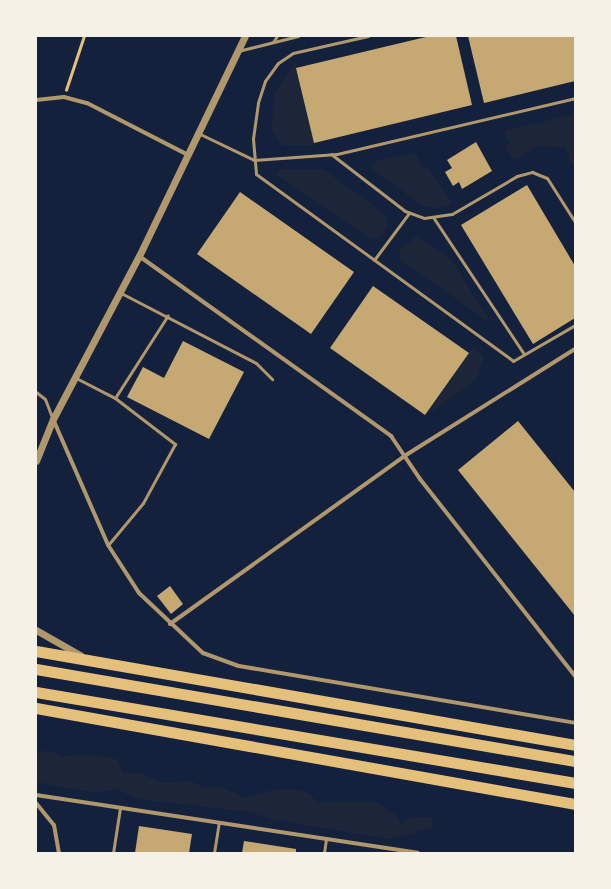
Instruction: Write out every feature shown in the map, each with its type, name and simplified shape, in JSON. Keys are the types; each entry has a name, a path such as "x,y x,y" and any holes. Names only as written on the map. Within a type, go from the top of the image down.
{"highway":[{"path":"36,651 575,745"},
{"path":"36,669 575,761"},
{"path":"36,692 496,768 575,783"},
{"path":"36,708 575,804"}],"street":[{"path":"36,461 53,419 139,256 245,36"},
{"path":"36,100 64,96 87,103 188,155"},
{"path":"139,256 391,436 406,455 420,479 575,676"},
{"path":"170,624 406,455 575,349"},
{"path":"53,419 108,545 139,593 170,624 203,653 239,666 575,722"},
{"path":"36,630 57,645 103,663"},
{"path":"36,795 418,853"},
{"path":"36,803 54,825 59,853"}],"lane":[{"path":"273,42 276,36"},
{"path":"238,52 298,36"},
{"path":"368,36 293,53 278,62 265,81 258,103 254,160 256,174 513,361 575,325"},
{"path":"198,133 254,160 331,154 575,98"},
{"path":"331,154 409,213 433,217 452,214 517,176 532,172 547,178 575,222"},
{"path":"374,260 409,213"},
{"path":"433,217 524,354"},
{"path":"120,292 168,315 256,363 272,379"},
{"path":"115,398 168,315"},
{"path":"75,378 115,398 175,444 143,503 108,545"},
{"path":"36,392 44,399 53,419"},
{"path":"113,853 120,808"},
{"path":"214,853 219,822"},
{"path":"324,853 326,839"}],"path":[{"path":"64,96 84,36"}],"shaded area":[{"path":"295,63 315,146 282,145 272,131 274,94"},
{"path":"575,114 575,173 565,148 540,145 514,160 505,146 510,143 504,131"},
{"path":"415,153 424,169 428,167 452,204 436,208 423,206 371,168 377,160"},
{"path":"281,169 323,169 386,215 387,226 380,237 371,239 276,174"},
{"path":"416,236 451,259 492,324 400,260 400,250"},
{"path":"474,346 484,357 475,381 427,415"},
{"path":"49,750 62,757 83,754 117,759 123,773 141,773 162,783 191,781 205,788 220,786 245,798 272,790 294,789 310,794 317,802 376,802 397,816 401,825 411,817 433,817 432,828 390,839 273,820 250,812 137,799 117,789 95,793 36,782 36,753"}],"building":[{"path":"430,36 456,36 472,105 314,143 296,68"},
{"path":"468,36 575,36 575,81 484,103"},
{"path":"476,142 492,171 462,189 459,182 453,186 445,172 452,168 447,160"},
{"path":"527,185 575,266 575,318 533,344 461,225"},
{"path":"240,192 354,272 311,334 197,254"},
{"path":"373,286 469,353 425,415 330,348"},
{"path":"183,341 244,372 209,439 127,397 143,367 164,378"},
{"path":"518,421 575,492 575,616 458,470"},
{"path":"170,586 183,604 171,614 157,596"},
{"path":"139,826 192,834 189,853 135,853"},
{"path":"244,841 296,849 296,853 242,853"}]}
